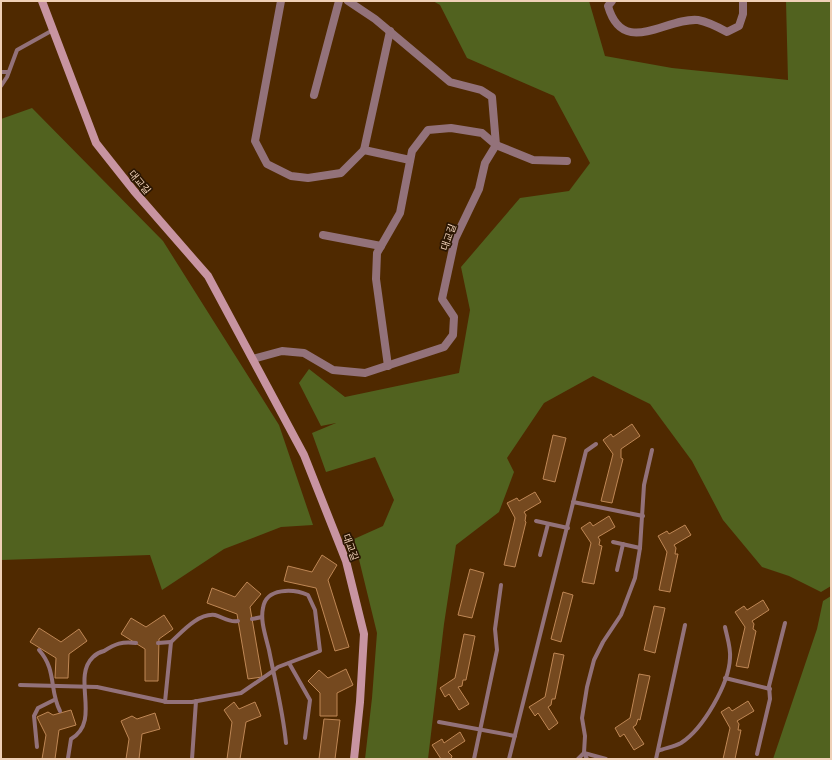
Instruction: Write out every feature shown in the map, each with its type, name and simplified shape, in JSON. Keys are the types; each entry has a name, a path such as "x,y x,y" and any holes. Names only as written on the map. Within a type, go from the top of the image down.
{"street":[{"name":"대교길","path":"42,1 96,143 134,191 208,276 304,455 346,561 364,634 360,702 354,759"},
{"path":"281,1 255,142 267,164 291,176 308,178 342,173 364,150 390,31"},
{"path":"314,95 339,1"},
{"path":"348,1 390,31 450,82 481,90 492,97 496,145"},
{"path":"612,1 608,6 611,17 623,29 637,34 697,20 711,24 727,32 739,26 743,14 743,1"},
{"path":"388,366 376,279 377,253 400,213 412,152 428,130 452,128 482,133 496,145 533,160 567,161"},
{"name":"대교길","path":"253,359 282,351 304,353 333,370 365,373 444,347 453,335 454,317 442,299 455,239 479,189 485,164 496,145"},
{"path":"364,150 410,160"},
{"path":"324,235 381,246"}],"lane":[{"path":"1,86 7,77 17,50 53,30"},
{"path":"1,72 8,72"},
{"path":"509,759 568,528 586,451 596,444"},
{"path":"587,759 584,752 585,736 582,718 594,660 603,642 622,615 635,578 640,548 644,485 652,450"},
{"path":"573,502 643,516"},
{"path":"536,521 568,528"},
{"path":"540,555 548,524"},
{"path":"613,542 640,548"},
{"path":"617,570 623,544"},
{"path":"474,759 497,650 495,629 501,586"},
{"path":"20,685 54,684 97,687 165,702 196,701 241,693 273,671 320,651 315,610 308,595 298,590 280,591 270,596 263,606 262,617 273,671 286,743"},
{"path":"158,643 170,642 204,616 213,615 233,622 238,621"},
{"path":"252,619 262,617"},
{"path":"757,754 770,699 770,688 785,623"},
{"path":"656,759 685,625"},
{"path":"658,751 680,743 704,722 715,702 725,678 730,658 725,627"},
{"path":"165,702 170,642"},
{"path":"68,758 70,738 79,734 85,722 85,686 87,666 93,657 118,643 136,643"},
{"path":"39,650 47,659 54,684 54,700 60,711"},
{"path":"289,663 310,700 305,738"},
{"path":"725,678 770,688"},
{"path":"37,747 34,716 38,708 54,700"},
{"path":"192,759 196,701"},
{"path":"439,722 515,736"},
{"path":"578,759 584,752"},
{"path":"584,752 606,759"}],"green space":[{"path":"433,1 589,1 605,56 672,68 788,80 786,1 831,1 831,586 821,592 789,576 762,567 723,520 692,461 650,404 593,376 544,403 507,458 514,472 499,512 456,545 444,624 428,759 365,759 377,633 354,539 383,526 394,500 375,457 326,472 312,433 336,423 321,426 299,383 309,369 345,397 459,373 470,310 461,267 520,198 569,191 590,163 554,96 467,58 440,5"},
{"path":"32,108 163,241 279,425 313,525 281,527 224,549 162,590 150,555 1,560 1,119"},
{"path":"831,596 831,759 773,759 817,629 823,601"}],"building":[{"path":"632,424 640,436 621,449 621,458 623,459 612,503 601,501 613,454 603,440 611,434 613,437"},
{"path":"553,435 566,438 555,482 543,479"},
{"path":"535,492 541,502 524,512 526,515 526,522 515,567 504,565 515,518 507,503 517,498 519,501"},
{"path":"609,516 615,527 598,537 600,540 599,545 602,546 594,584 582,582 591,543 581,528 590,522 593,526"},
{"path":"685,525 691,535 674,545 676,548 675,554 678,554 670,592 659,590 667,552 658,536 667,531 669,534"},
{"path":"322,555 337,565 328,580 349,647 335,651 316,588 284,581 288,566 312,572"},
{"path":"470,569 484,573 472,618 458,615"},
{"path":"247,582 261,594 250,607 262,677 248,679 237,614 207,603 212,588 235,597"},
{"path":"563,592 573,595 561,642 551,639"},
{"path":"763,600 769,610 752,621 754,624 753,629 756,631 748,668 736,666 745,627 735,612 744,606 747,610"},
{"path":"654,606 665,608 655,653 644,650"},
{"path":"164,615 173,629 159,639 158,681 145,681 145,649 121,634 131,618 146,627"},
{"path":"39,628 61,642 79,629 87,641 69,654 68,678 55,678 56,658 30,642"},
{"path":"464,634 475,636 466,680 463,680 462,686 458,687 469,704 459,710 449,694 445,697 440,688 455,678"},
{"path":"554,653 564,655 555,699 552,699 551,705 548,707 558,723 549,730 538,713 535,716 529,707 545,697"},
{"path":"346,669 353,685 337,693 337,716 320,716 320,693 308,681 319,670 328,678"},
{"path":"639,674 650,676 640,720 638,719 636,725 633,727 644,744 634,750 624,734 620,737 615,728 630,718"},
{"path":"748,701 754,711 737,721 739,724 738,730 741,730 735,759 723,759 730,728 721,712 729,707 732,711"},
{"path":"234,702 239,709 255,702 261,716 246,722 240,759 227,759 232,722 224,710"},
{"path":"71,710 76,725 59,730 55,759 42,759 46,735 37,717 48,712 53,715"},
{"path":"155,713 160,729 142,734 139,759 126,759 129,739 121,721 132,716 137,719"},
{"path":"324,719 340,720 335,759 319,759"},
{"path":"460,732 465,741 448,752 452,756 451,759 441,759 432,745 442,739 444,743"}]}
